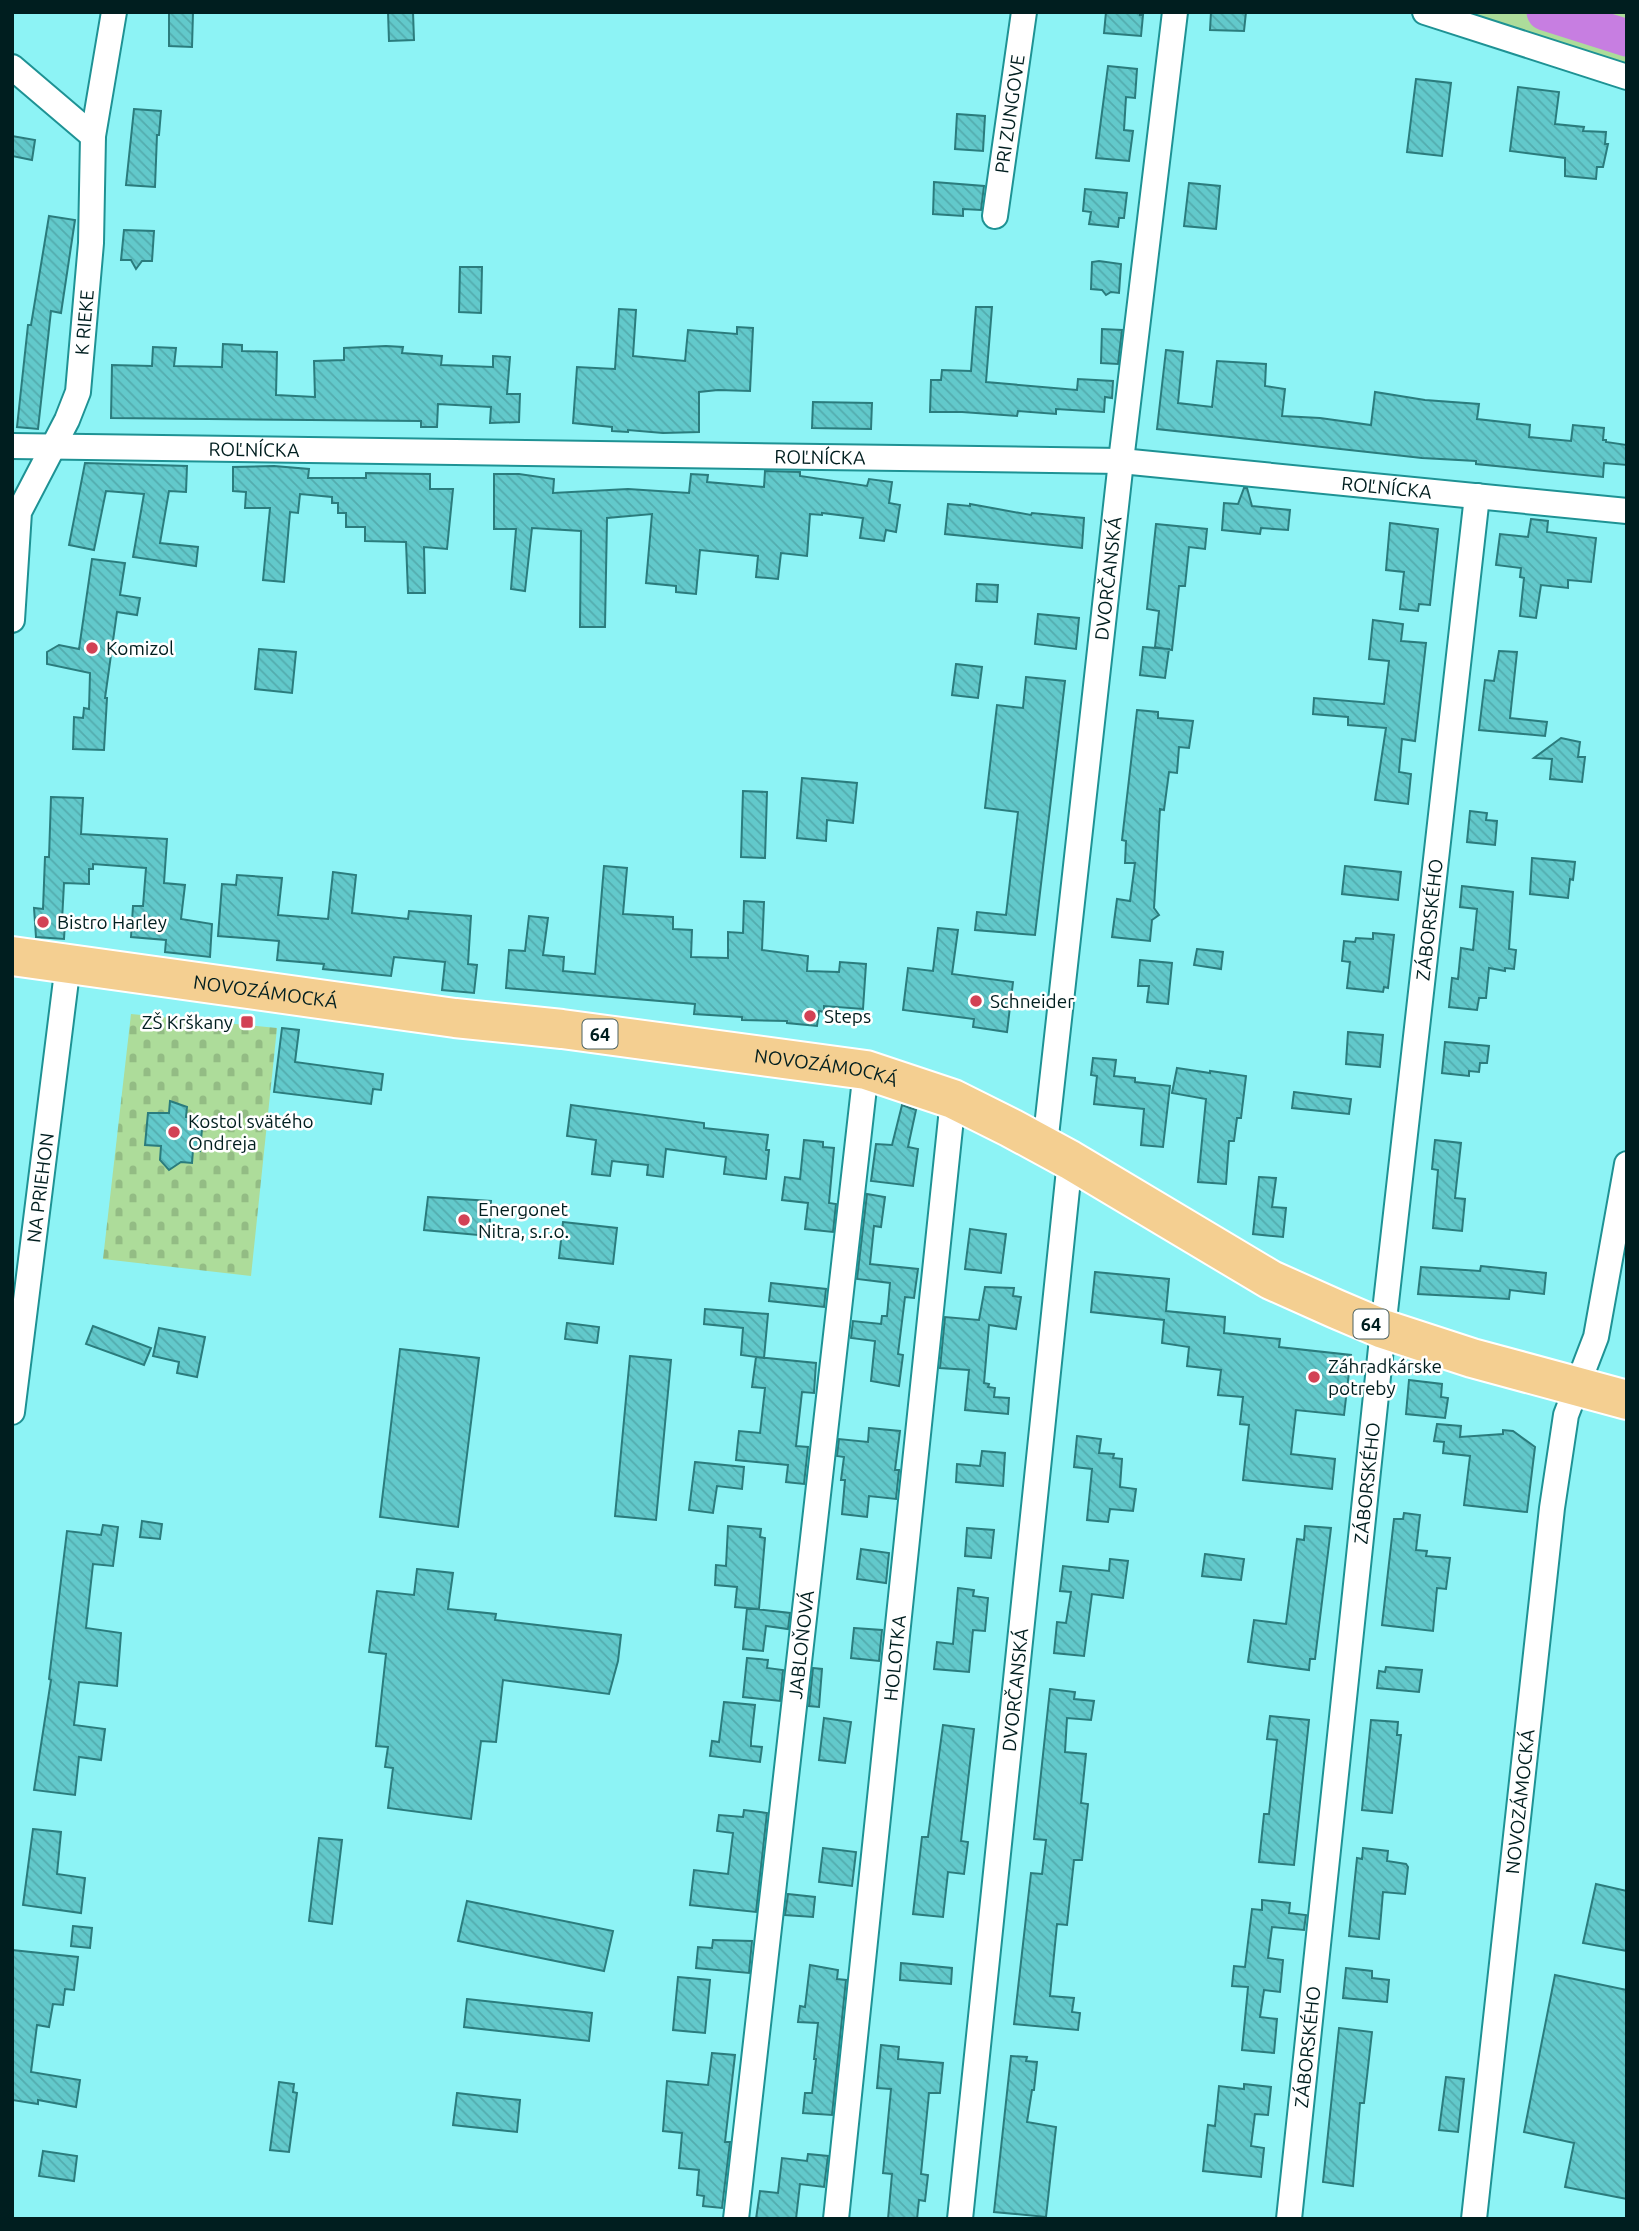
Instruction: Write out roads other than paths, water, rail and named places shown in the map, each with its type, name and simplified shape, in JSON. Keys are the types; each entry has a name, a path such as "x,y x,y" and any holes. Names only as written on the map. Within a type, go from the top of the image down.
{"main road":[{"name":"NOVOZÁMOCKÁ","path":"12,956 454,1018 562,1029 866,1070 953,1099 1058,1152 1271,1280 1383,1329 1472,1359 1627,1400"}],"street":[{"name":"K RIEKE","path":"12,620 19,512 67,420 78,392 91,243 93,136 114,12"},
{"name":"PRI ZUNGOVE","path":"995,216 1024,12"},
{"name":"DVORČANSKÁ","path":"960,2219 1121,461 1175,12"},
{"path":"1425,12 1627,77"},
{"path":"12,67 27,77 55,105 93,136"},
{"name":"ROĽNÍCKA","path":"12,446 1121,461 1627,512"},
{"name":"ZÁBORSKÉHO","path":"1289,2219 1383,1329 1477,496"},
{"name":"NA PRIEHON","path":"12,1412 68,964"},
{"name":"JABLOŇOVÁ","path":"736,2219 866,1070"},
{"name":"HOLOTKA","path":"836,2219 953,1099"},
{"name":"NOVOZÁMOCKÁ","path":"1474,2219 1552,1508 1566,1415 1596,1337 1627,1164"}],"waterway":[{"path":"1545,12 1627,38"}],"place":[{"name":"Komizol","path":"92,648"},
{"name":"Bistro Harley","path":"43,922"},
{"name":"Schneider","path":"976,1001"},
{"name":"Steps","path":"810,1016"},
{"name":"ZŠ Krškany","path":"247,1022"},
{"name":"Kostol svätého Ondreja","path":"174,1132"},
{"name":"Energonet Nitra, s.r.o.","path":"464,1220"},
{"name":"Záhradkárske potreby","path":"1314,1377"}]}
